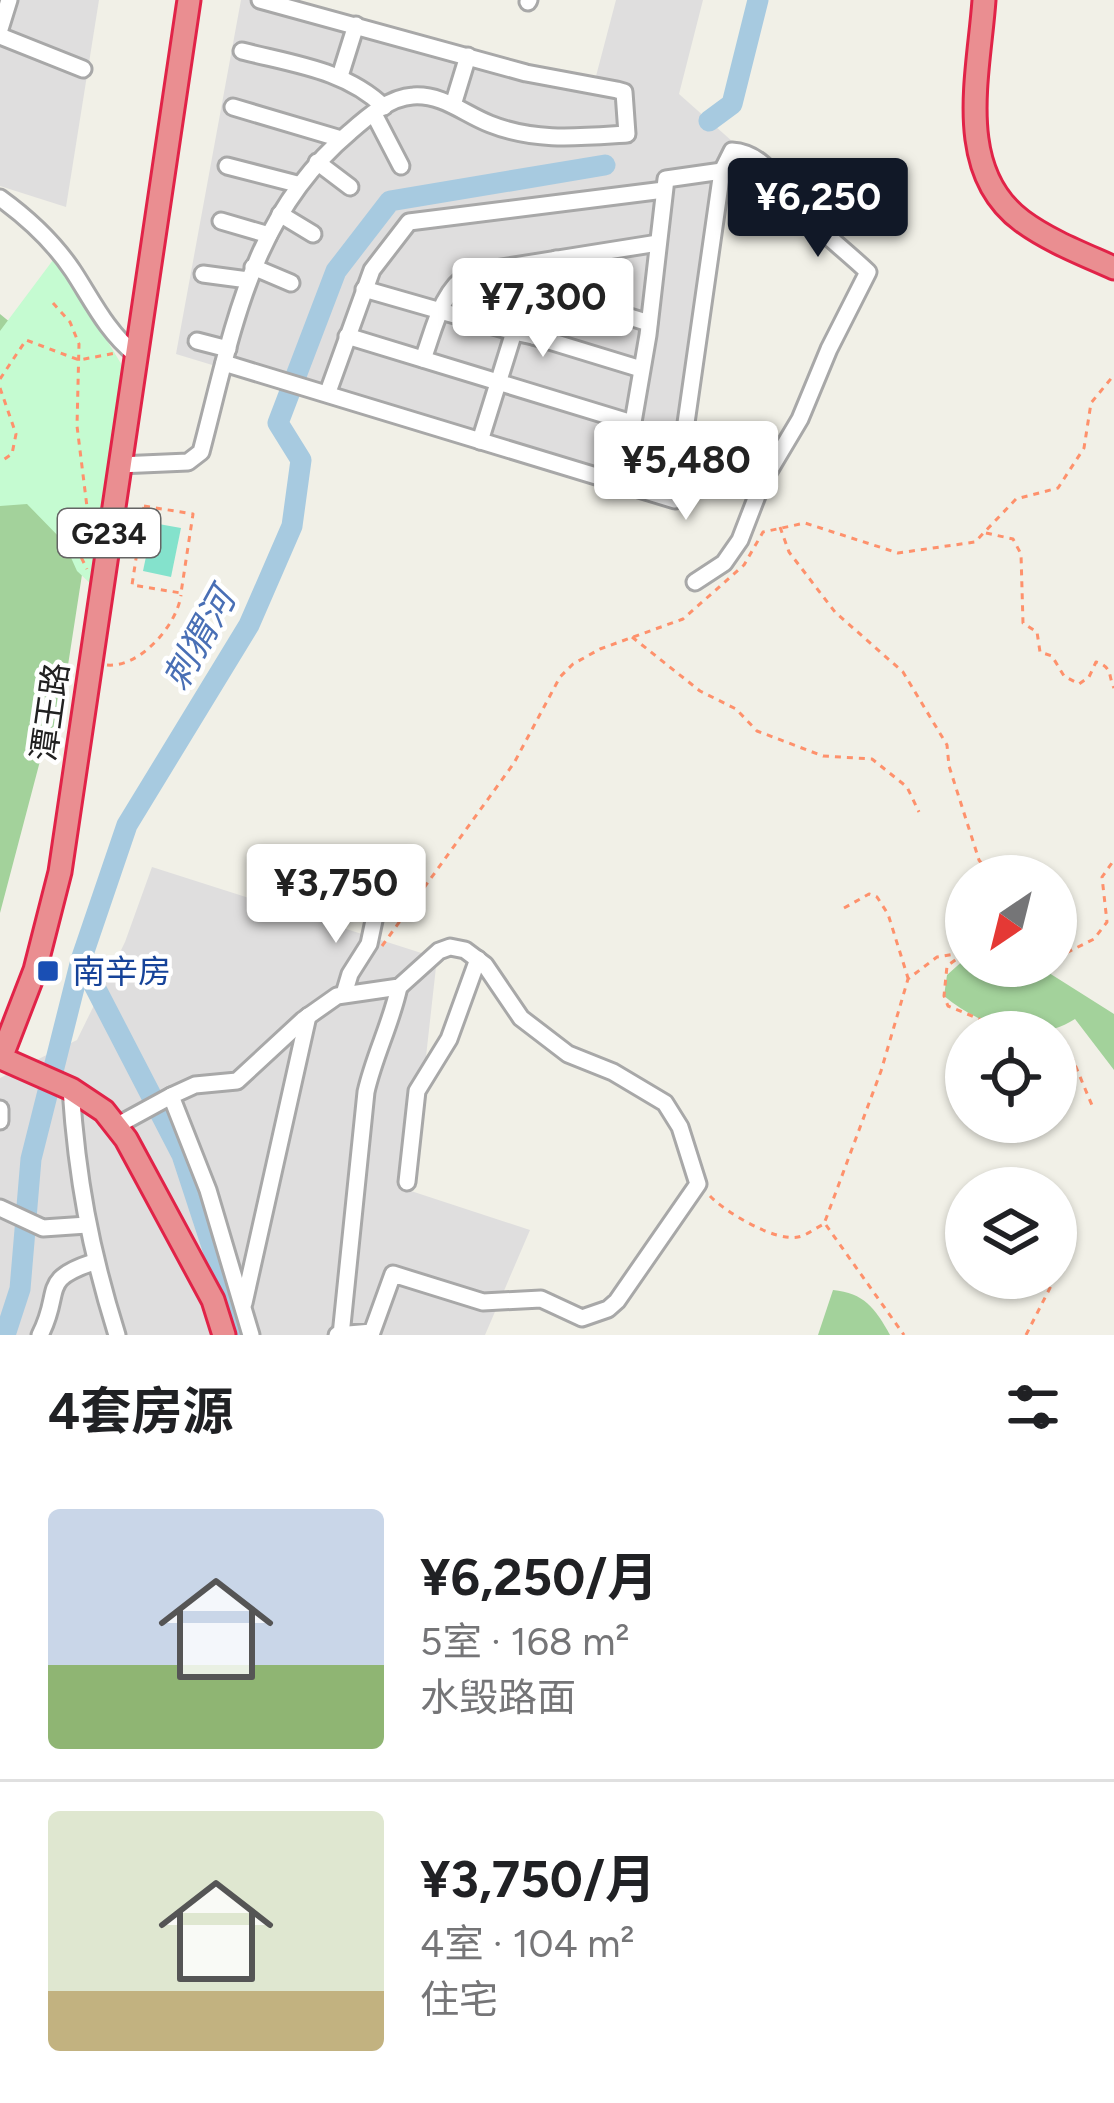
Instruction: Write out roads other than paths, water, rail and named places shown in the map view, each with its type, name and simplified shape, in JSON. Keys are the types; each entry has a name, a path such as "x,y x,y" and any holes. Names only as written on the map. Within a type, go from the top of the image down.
{"highway":[{"name":"潭王路","path":"189,0 132,352 60,872 35,970 1,1058 71,1088 104,1111 213,1300 224,1335"},
{"path":"984,0 976,117 983,171 997,198 1020,220 1114,268"}],"street":[{"path":"9,0 0,32 83,69"},
{"path":"119,465 188,462 201,452 250,274 269,235 297,184 341,139 379,110 410,95 454,104 490,124 550,139 627,134 624,92 555,80 260,0"},
{"path":"340,76 356,25"},
{"path":"242,51 340,76 367,90 401,166"},
{"path":"454,104 468,56"},
{"path":"233,107 341,139"},
{"path":"196,340 263,374 675,500 722,171 733,151 747,152 868,272 800,419 762,483 740,540 724,562 695,582"},
{"path":"317,162 350,187"},
{"path":"226,166 297,184"},
{"path":"626,463 649,323 665,179 722,171"},
{"path":"328,392 372,270 409,222 664,190"},
{"path":"0,198 35,223 70,266 110,331 132,352"},
{"path":"280,214 313,234"},
{"path":"221,221 269,235"},
{"path":"424,359 441,311 458,280 470,273 658,243"},
{"path":"533,336 556,259"},
{"path":"202,274 250,274 291,284"},
{"path":"364,290 641,369"},
{"path":"546,291 649,323"},
{"path":"480,441 514,332"},
{"path":"347,336 632,423"},
{"path":"344,994 369,944 376,911"},
{"path":"116,1126 195,1085 237,1081 308,1016 344,994 399,987 439,951 449,947 465,950 478,959 521,1018 568,1054 613,1072 665,1103 680,1127 698,1184 608,1309 582,1318 541,1300 483,1302 393,1274 372,1332 339,1335 367,1092 399,987"},
{"path":"407,1182 417,1091 448,1039 478,959"},
{"path":"244,1306 308,1016"},
{"path":"71,1088 87,1225 117,1335"},
{"path":"171,1097 208,1190 251,1335"},
{"path":"0,1109 0,1121"},
{"path":"0,1208 43,1228 87,1225"},
{"path":"44,1332 57,1280 64,1271 94,1262"}],"waterway":[{"name":"刺猬河","path":"709,121 732,104 758,0"},
{"name":"刺猬河","path":"5,1335 20,1289 31,1159 81,960 127,825 249,625 292,526 301,460 278,423 336,271 390,201 605,165"},
{"path":"81,960 182,1155 241,1335"}],"place":[{"name":"南辛房","path":"48,971"}]}
